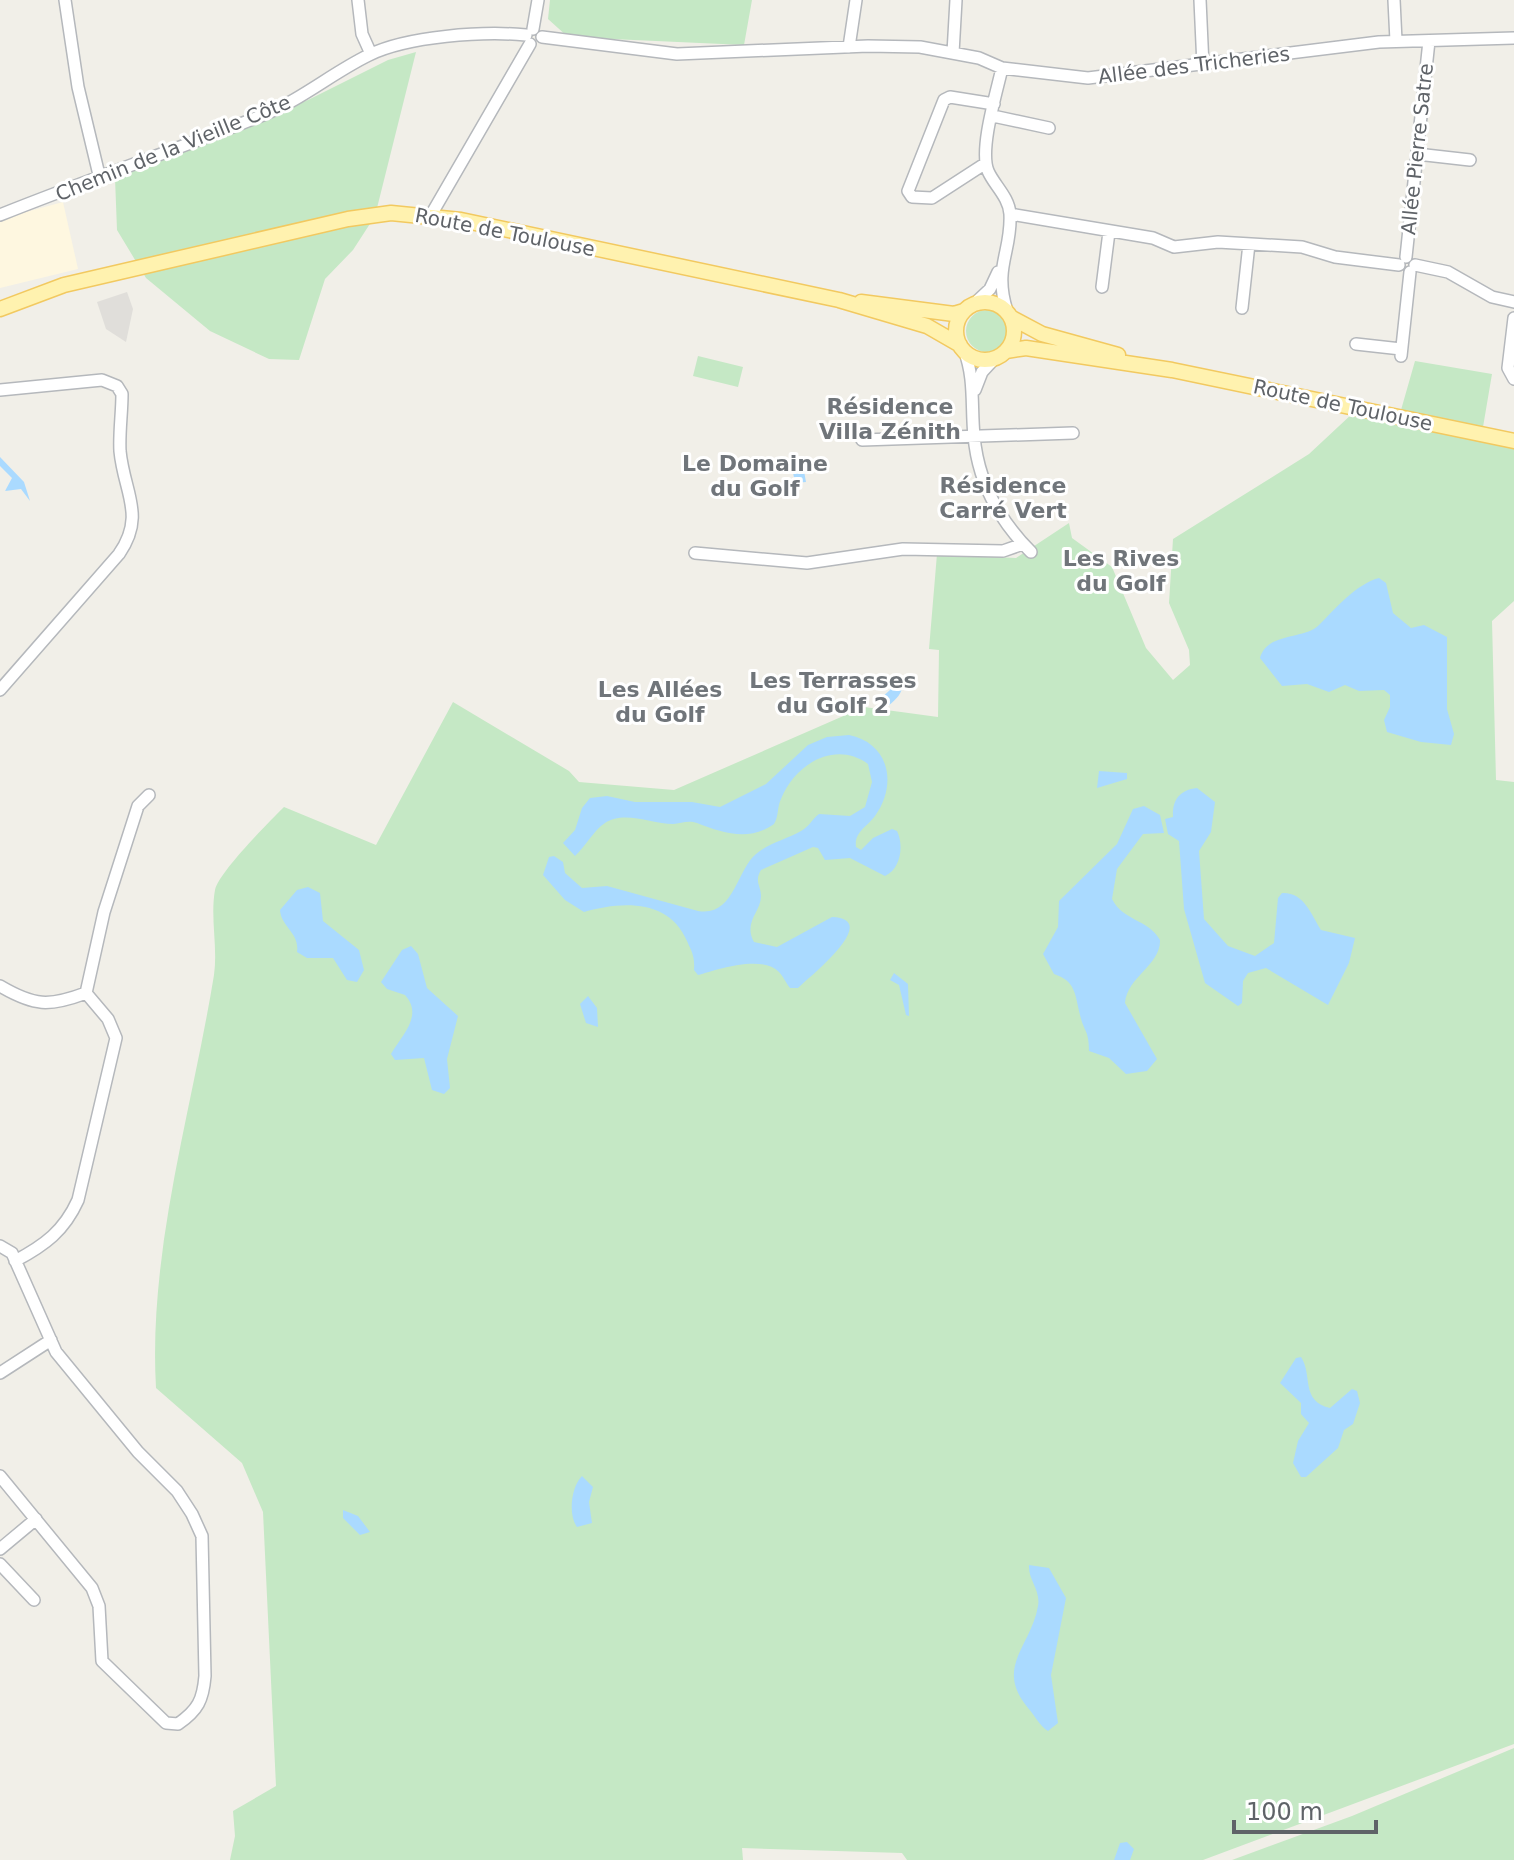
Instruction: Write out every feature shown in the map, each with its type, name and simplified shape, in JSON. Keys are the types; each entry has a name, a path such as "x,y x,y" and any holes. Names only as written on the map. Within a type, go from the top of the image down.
{"main road":[{"name":"Route de Toulouse","path":"0,309 64,285 348,219 391,213 431,215 839,300 927,326 962,347"},
{"name":"Route de Toulouse","path":"0,322 78,284"},
{"name":"Route de Toulouse","path":"839,300 954,314 969,307"},
{"path":"995,303 1009,314 1015,332 1000,355 975,358 962,347 956,331 969,307 995,303"},
{"name":"Route de Toulouse","path":"1009,314 1042,334 1172,370"},
{"name":"Route de Toulouse","path":"1000,355 1026,348 1172,370 1514,441"}],"street":[{"path":"65,0 78,87 100,179"},
{"path":"358,0 362,34 371,54"},
{"path":"431,215 533,36 538,0"},
{"path":"849,47 856,0"},
{"path":"953,53 956,0"},
{"path":"1200,0 1203,66"},
{"path":"1394,0 1396,41"},
{"name":"Chemin de la Vieille Côte","path":"0,215 279,109 371,54 397,45 493,34 533,36"},
{"name":"Allée des Tricheries","path":"533,36 677,54 920,47 979,58 1002,68 1088,78 1396,41 1514,38"},
{"name":"Allée Pierre Satre","path":"1356,344 1401,353 1429,41"},
{"path":"1002,68 986,163 1010,214 1000,268 1000,291 1009,314"},
{"path":"986,163 932,198 912,197 908,191 944,100 950,97 1049,128"},
{"path":"1417,154 1470,160"},
{"path":"1010,214 1153,238 1174,247 1211,242 1302,247 1335,257 1448,272 1492,297 1514,303"},
{"path":"1102,287 1109,232"},
{"path":"1242,308 1249,244"},
{"path":"969,307 990,289 1000,268"},
{"path":"1514,318 1508,368 1514,379"},
{"path":"695,553 807,563 903,549 1003,551 1027,548 987,492 974,439 972,372 962,347"},
{"path":"973,398 982,372 1000,355"},
{"path":"0,390 102,380 117,386 122,394 122,468 134,519 127,543 119,554 0,690"},
{"path":"862,440 974,439 1073,433"},
{"path":"86,993 104,912 138,806 149,795"},
{"path":"0,986 24,1000 56,1004 86,993"},
{"path":"15,1261 54,1237 70,1219 78,1200 116,1038 108,1019 86,993"},
{"path":"0,1246 12,1253 56,1352 138,1452 177,1491 202,1536 205,1676 204,1694 196,1712 178,1724 166,1723 102,1661 96,1597 0,1476"},
{"path":"0,1373 51,1340"},
{"path":"0,1549 36,1519"},
{"path":"0,1564 34,1600"}],"shaded area":[{"path":"63,202 78,269 0,288 0,219"},
{"path":"127,292 133,309 126,342 106,329 97,302"}],"green space":[{"path":"550,0 752,0 744,45 568,37 548,19"},
{"path":"416,52 375,216 353,250 325,279 299,360 269,359 210,331 146,278 117,230 115,178 308,100 388,60"},
{"path":"987,310 1002,316 1008,331 1002,346 987,352 972,346 966,331 972,316"},
{"path":"698,356 743,367 738,387 693,376"},
{"path":"1415,361 1492,374 1483,427 1401,410"},
{"path":"1353,413 1514,446 1514,601 1492,621 1496,780 1514,782 1514,1744 1203,1860 907,1860 902,1853 742,1848 743,1860 230,1860 235,1836 233,1811 276,1786 263,1512 242,1463 156,1388 155,1336 165,1233 214,975 215,890 225,872 284,807 376,845 453,702 569,771 579,782 674,790 864,707 938,717 939,650 929,649 937,554 1016,558 1069,523 1072,538 1112,567 1146,648 1173,680 1190,665 1189,650 1169,603 1173,539 1309,454"},
{"path":"1514,1748 1514,1860 1232,1860 1352,1816"}],"water":[{"path":"0,457 24,482 30,501 21,489 5,491 12,478 0,466"},
{"path":"802,460 806,482 795,483 791,462"},
{"path":"1379,578 1386,583 1393,613 1411,628 1424,625 1447,637 1447,709 1454,734 1451,745 1421,742 1387,732 1384,720 1390,707 1390,695 1384,690 1359,691 1345,685 1329,692 1307,684 1282,686 1260,658 1270,644 1312,630 1354,591"},
{"path":"891,682 904,683 899,696 888,706 881,698 890,690"},
{"path":"849,735 863,739 881,756 887,778 882,804 859,834 856,847 861,850 873,838 892,829 897,831 899,837 900,856 895,868 885,876 850,858 825,860 818,848 813,847 761,870 758,881 760,902 750,929 754,942 777,947 832,917 846,920 850,927 838,949 798,988 790,988 779,972 761,964 738,965 698,975 687,941 669,917 657,910 629,905 584,912 565,900 543,875 549,857 554,856 563,862 565,873 582,888 607,886 698,911 719,907 733,891 749,862 761,850 796,834 819,814 850,816 865,807 872,782 868,764 842,754 817,759 787,786 774,824 755,833 736,834 691,822 673,824 613,819 601,826 575,856 563,843 575,830 582,808 590,798 607,796 635,802 692,802 720,807 766,784 808,745 827,737"},
{"path":"1099,771 1127,773 1127,779 1097,788"},
{"path":"1197,788 1215,802 1211,832 1199,851 1204,919 1228,946 1255,956 1274,943 1278,898 1282,893 1296,896 1306,905 1321,930 1355,938 1349,963 1328,1005 1266,968 1248,973 1243,981 1242,1003 1238,1006 1205,983 1184,909 1179,841 1168,834 1165,819 1173,817 1175,801 1181,794"},
{"path":"1144,806 1160,815 1164,833 1143,834 1117,869 1112,899 1122,912 1149,928 1160,940 1155,957 1131,986 1125,1003 1157,1059 1147,1071 1126,1074 1109,1058 1089,1051 1071,985 1054,974 1043,954 1058,927 1059,901 1117,844 1133,809"},
{"path":"308,887 320,893 323,921 359,950 364,970 357,982 347,980 333,958 307,958 297,952 296,940 280,910 297,890"},
{"path":"411,946 418,954 427,988 458,1016 447,1059 450,1088 444,1094 432,1090 424,1058 395,1060 391,1054 409,1026 412,1011 405,995 387,989 381,982 402,950"},
{"path":"894,973 908,984 909,1016 906,1015 899,985 890,980"},
{"path":"588,996 597,1008 598,1027 586,1023 580,1004"},
{"path":"1301,1357 1314,1400 1330,1408 1352,1389 1357,1391 1360,1403 1353,1424 1344,1430 1338,1448 1306,1477 1301,1477 1293,1463 1298,1441 1309,1423 1301,1414 1301,1403 1280,1383 1296,1358"},
{"path":"582,1476 593,1487 589,1502 592,1523 577,1527 572,1516 572,1501 575,1487"},
{"path":"343,1510 358,1516 370,1532 360,1535 343,1518"},
{"path":"1029,1565 1049,1568 1066,1598 1051,1675 1058,1723 1048,1731 1018,1694 1014,1681 1014,1669 1038,1606"},
{"path":"1127,1842 1134,1849 1130,1860 1114,1860 1120,1843"}],"district":[{"name":"Résidence Villa Zénith","path":"890,418"},
{"name":"Le Domaine du Golf","path":"755,476"},
{"name":"Résidence Carré Vert","path":"1003,498"},
{"name":"Les Rives du Golf","path":"1121,570"},
{"name":"Les Terrasses du Golf 2","path":"833,692"},
{"name":"Les Allées du Golf","path":"660,702"}]}
